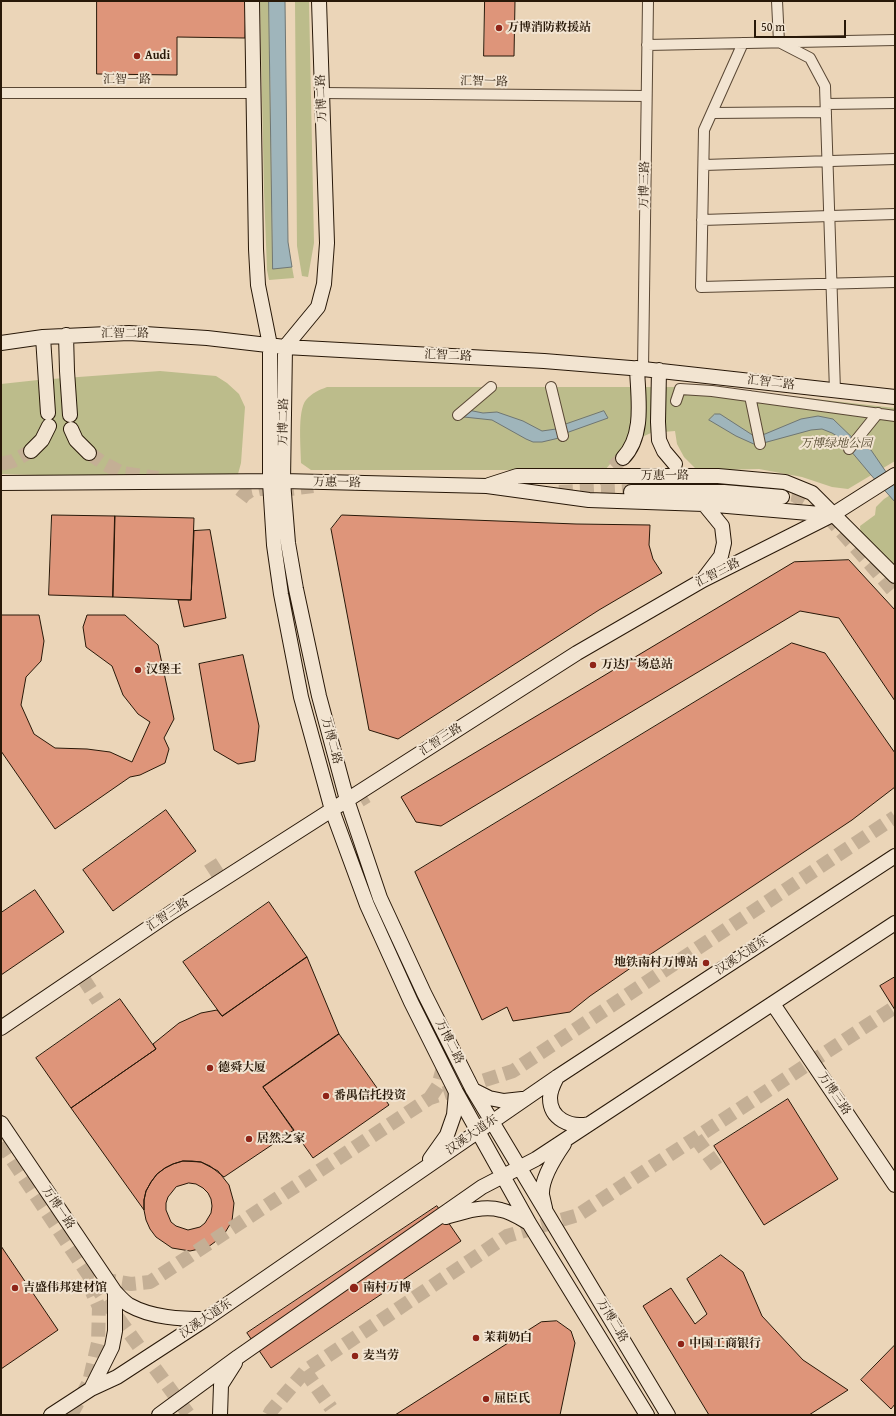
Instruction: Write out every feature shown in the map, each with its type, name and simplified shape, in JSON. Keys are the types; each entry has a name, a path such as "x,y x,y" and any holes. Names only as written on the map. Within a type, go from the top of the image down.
{"street":[{"name":"万博二路","path":"252,1 256,250 258,285 270,345 277,481 296,589 319,696 347,800 380,898 424,993 473,1090 546,1214 668,1415"},
{"name":"万博二路","path":"319,1 327,243 326,268 324,284 318,307 285,348 274,545 281,594 300,697 332,810 367,904 411,1002 456,1092 502,1177 646,1415"},
{"name":"万博三路","path":"640,368 648,1"},
{"path":"778,1 779,42"},
{"path":"647,45 895,40"},
{"path":"779,42 810,58 825,86 835,391"},
{"path":"743,43 704,130 700,287 895,282"},
{"name":"汇智一路","path":"1,93 254,93"},
{"name":"汇智一路","path":"322,93 646,96"},
{"path":"712,113 826,108 895,103"},
{"path":"704,165 895,159"},
{"path":"702,220 895,214"},
{"name":"汇智二路","path":"1,343 66,335 129,333 207,338 285,348 544,361 640,368 895,397"},
{"path":"66,335 70,422 76,440 90,453"},
{"path":"30,451 42,440 49,419 43,337"},
{"path":"623,458 636,440 639,423 640,368"},
{"path":"659,370 659,440 664,451 675,464"},
{"path":"458,415 491,387"},
{"path":"551,387 563,436"},
{"path":"676,401 680,390 712,392 878,413 894,417"},
{"path":"750,396 759,439"},
{"path":"849,449 878,413"},
{"name":"汇智三路","path":"1,1028 172,912 577,653 703,580 832,515 895,475"},
{"name":"万惠一路","path":"487,486 517,476 718,476 785,482 812,493 832,515 895,576"},
{"name":"万惠一路","path":"1,483 277,481 487,486 589,500 704,504 832,515"},
{"path":"487,486 597,492 724,492 782,497"},
{"path":"703,580 721,556 724,543 722,526 704,504"},
{"name":"汉溪大道东","path":"51,1415 91,1389 117,1377 206,1319 557,1076 895,856"},
{"path":"160,1415 238,1357 482,1187 536,1159 895,923"},
{"name":"万博三路","path":"773,1004 895,1185"},
{"path":"557,1076 551,1089 550,1097 551,1106 555,1114 563,1121 572,1125 580,1126 589,1124"},
{"path":"473,1090 489,1098 504,1101 525,1099"},
{"path":"420,1171 447,1135 454,1115 456,1092"},
{"name":"万博一路","path":"1,1123 115,1292 129,1305 144,1311 172,1318 206,1319"},
{"path":"546,1214 542,1195 545,1181 553,1162 567,1139"},
{"path":"436,1219 472,1210 485,1209 500,1210 529,1223"},
{"path":"91,1389 112,1347 115,1330 115,1292"},
{"path":"220,1415 222,1385 238,1357"}],"green space":[{"path":"260,1 269,1 273,268 292,267 294,278 269,280 267,270 264,191"},
{"path":"295,1 309,1 314,243 308,277 302,276 297,246"},
{"path":"160,371 216,376 227,383 239,394 245,407 241,463 238,474 230,480 1,474 1,384"},
{"name":"万博绿地公园","path":"327,387 710,387 895,408 895,461 848,489 832,487 802,477 759,469 716,470 695,468 684,457 677,444 675,431 651,433 628,443 605,470 311,470 301,463 301,413 303,405 308,398"},
{"path":"895,492 895,570 861,538 860,526 875,515 876,507 884,499"}],"water":[{"path":"269,1 285,1 288,242 292,267 273,269"},
{"path":"468,410 483,413 497,412 523,421 542,431 556,429 559,438 542,442 533,442 492,420 464,417"},
{"path":"604,411 608,418 566,433 564,425"},
{"path":"715,414 720,414 754,436 765,434 801,419 818,416 833,419 860,445 871,450 895,485 895,502 840,438 832,433 822,429 811,430 756,445 736,436 709,420"}],"building":[{"name":"Audi","path":"97,1 246,1 245,38 177,37 177,75 97,74"},
{"name":"万博消防救援站","path":"485,1 515,1 514,56 484,56"},
{"path":"52,515 115,516 113,597 49,595"},
{"path":"342,515 576,524 650,525 649,545 653,559 662,573 599,610 398,739 369,730 331,529"},
{"path":"115,516 194,518 191,600 113,597"},
{"path":"210,530 226,618 184,627 178,600 191,600 194,531"},
{"path":"849,560 895,610 895,701 839,618 800,611 441,826 416,822 401,797 794,562"},
{"path":"1,615 39,615 44,641 41,661 26,677 21,705 34,734 55,748 87,749 110,752 132,762 150,722 138,714 123,695 112,666 86,647 83,627 87,615 125,615 158,645 174,719 164,738 169,749 165,763 140,775 130,777 55,829 1,751"},
{"path":"792,643 825,653 895,753 895,787 852,820 651,954 590,996 570,1012 513,1021 507,1007 482,1020 415,872"},
{"path":"243,655 259,726 255,761 238,764 214,750 199,664"},
{"path":"166,810 196,851 113,911 83,870"},
{"path":"35,890 64,932 1,975 1,913"},
{"path":"269,902 307,957 222,1016 183,962"},
{"name":"德舜大厦","path":"307,957 339,1034 263,1087 294,1130 224,1177 210,1166 201,1162 183,1161 165,1168 157,1174 146,1191 144,1210 71,1108 156,1049 153,1044 179,1023 201,1013 217,1010 222,1016"},
{"path":"895,977 895,1010 880,986"},
{"path":"120,999 156,1049 71,1108 36,1058"},
{"name":"番禺信托投资","path":"339,1034 389,1105 313,1158 263,1087"},
{"path":"788,1099 838,1179 764,1225 714,1146"},
{"path":"183,1161 201,1162 218,1171 229,1185 234,1203 232,1221 223,1236 208,1247 190,1251 172,1248 156,1237 146,1220 144,1200 146,1191 157,1174 173,1164","holes":["189,1183 196,1184 208,1193 211,1199 211,1213 205,1223 200,1227 188,1230 176,1226 171,1222 166,1210 166,1203 168,1197 176,1187"]},
{"name":"南村万博","path":"437,1206 461,1241 271,1368 247,1333"},
{"name":"吉盛伟邦建材馆","path":"1,1246 58,1330 1,1369"},
{"path":"721,1255 743,1272 762,1316 803,1360 848,1390 809,1415 709,1415 643,1306 671,1288 695,1324 707,1314 687,1279"},
{"path":"557,1321 571,1331 575,1343 560,1415 395,1415 541,1322"},
{"path":"895,1345 895,1404 891,1409 861,1380"}],"tunnel":[{"path":"1,464 13,461 31,451"},
{"path":"89,453 103,463 122,473 158,478"},
{"path":"597,481 623,458"},
{"path":"697,486 719,485 740,487"},
{"path":"241,499 250,491 260,489 290,489 313,486"},
{"path":"559,492 644,488"},
{"path":"771,491 794,495 820,510 832,521 895,593"},
{"path":"342,811 367,796"},
{"path":"83,1268 107,1280 131,1284 150,1282 430,1098 513,1071 895,817"},
{"path":"210,862 225,885"},
{"path":"83,978 98,1001"},
{"path":"269,1415 305,1371 507,1236 578,1215 895,1007"},
{"path":"430,1098 438,1086 444,1064 443,1060"},
{"path":"696,1138 719,1170"},
{"path":"1,1143 105,1300 189,1415"},
{"path":"71,1415 89,1382 98,1343 99,1307 92,1292"},
{"path":"305,1371 331,1408"}],"place":[{"name":"万博消防救援站","path":"499,28"},
{"name":"Audi","path":"137,56"},
{"name":"万达广场总站","path":"593,665"},
{"name":"汉堡王","path":"138,670"},
{"name":"地铁南村万博站","path":"706,963"},
{"name":"德舜大厦","path":"210,1068"},
{"name":"番禺信托投资","path":"326,1096"},
{"name":"居然之家","path":"249,1139"},
{"name":"吉盛伟邦建材馆","path":"15,1288"},
{"name":"南村万博","path":"354,1288"},
{"name":"茉莉奶白","path":"476,1338"},
{"name":"中国工商银行","path":"681,1344"},
{"name":"麦当劳","path":"355,1356"},
{"name":"屈臣氏","path":"486,1399"}]}
